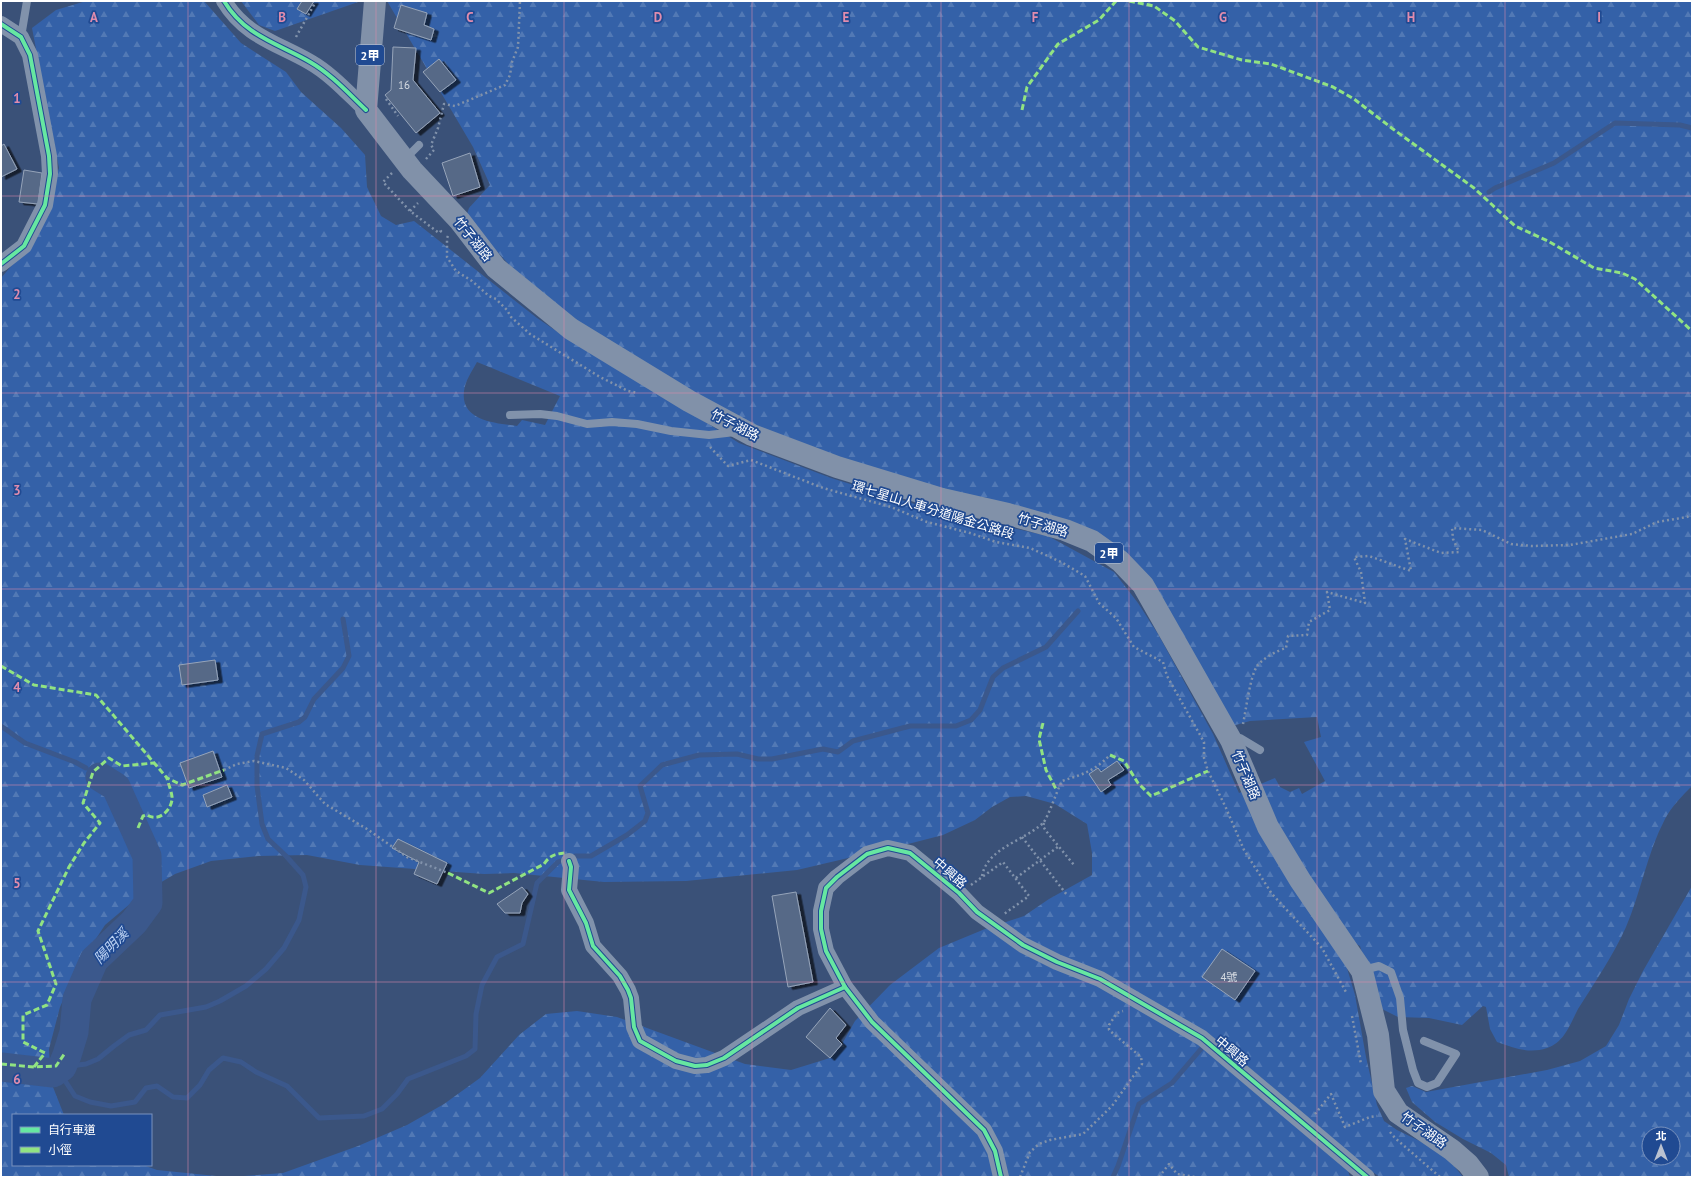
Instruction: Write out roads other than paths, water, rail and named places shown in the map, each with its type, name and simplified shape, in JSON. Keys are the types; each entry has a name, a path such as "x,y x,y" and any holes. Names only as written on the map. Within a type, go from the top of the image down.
{"main road":[{"name":"2甲","path":"366,110 375,1"},
{"name":"竹子湖路","path":"366,110 460,221 496,268 571,329 689,401 752,436 837,467 942,498 1065,530 1092,541 1120,561 1143,585 1235,739 1268,827 1300,880 1362,971 1378,1035 1384,1091 1398,1113 1452,1150 1468,1164 1478,1177"}],"street":[{"name":"竹子湖路","path":"224,1 228,8 251,32 311,63 333,78 366,110"},
{"path":"1,24 21,37 30,55 49,156 50,174 45,205 24,246 1,264"},
{"name":"中興路","path":"1001,1177 995,1151 984,1130 872,1022 845,987 826,951 821,929 821,911 826,888 837,877 867,854 888,848 910,853 959,893 977,912 1022,945 1057,962 1100,979 1202,1038 1367,1177"},
{"path":"567,856 571,867 569,890 586,923 593,946 620,976 628,990 631,998 634,1026 640,1041 676,1061 695,1066 707,1065 724,1058 798,1008 845,987"}],"lane":[{"path":"21,37 27,1"},
{"path":"510,415 540,414 587,424 612,422 637,424 671,431 709,435 744,431"},
{"path":"1235,739 1260,750"},
{"path":"1362,971 1379,966 1391,972 1400,998 1403,1030 1413,1070 1418,1083 1427,1087 1437,1083 1456,1054 1424,1041"}],"waterway":[{"path":"1489,192 1495,188 1554,163 1615,123 1680,125 1692,128"},
{"path":"58,1070 75,1096 90,1102 111,1106 135,1102 146,1088 157,1086 173,1097 187,1098 200,1085 209,1070 223,1058 241,1062 256,1072 287,1086 319,1118 364,1116 382,1109 397,1094 408,1079 466,1056 475,1049 476,1014 482,985 497,957 523,944 537,883 558,862 575,856 591,856 627,835 645,821 648,813 640,786 662,765 699,755 737,754 758,759 772,759 823,749 838,752 853,741 910,726 956,726 971,720 980,710 993,677 1003,668 1046,647 1078,611"},
{"path":"62,1067 86,1064 98,1059 129,1035 146,1030 160,1015 206,1007 220,1001 246,986 266,969 284,948 299,920 306,887 303,875 268,839 262,824 257,786 257,756 262,734 299,722 305,717 314,699 343,668 349,656 343,619"},
{"name":"陽明溪","path":"1,726 25,743 75,762 86,768"},
{"name":"陽明溪","path":"1,1067 53,1073 62,1067 74,1032 77,999 94,960 134,922 148,903 147,856 116,787 100,777"},
{"path":"1113,1177 1139,1104 1172,1083 1201,1049"}]}
